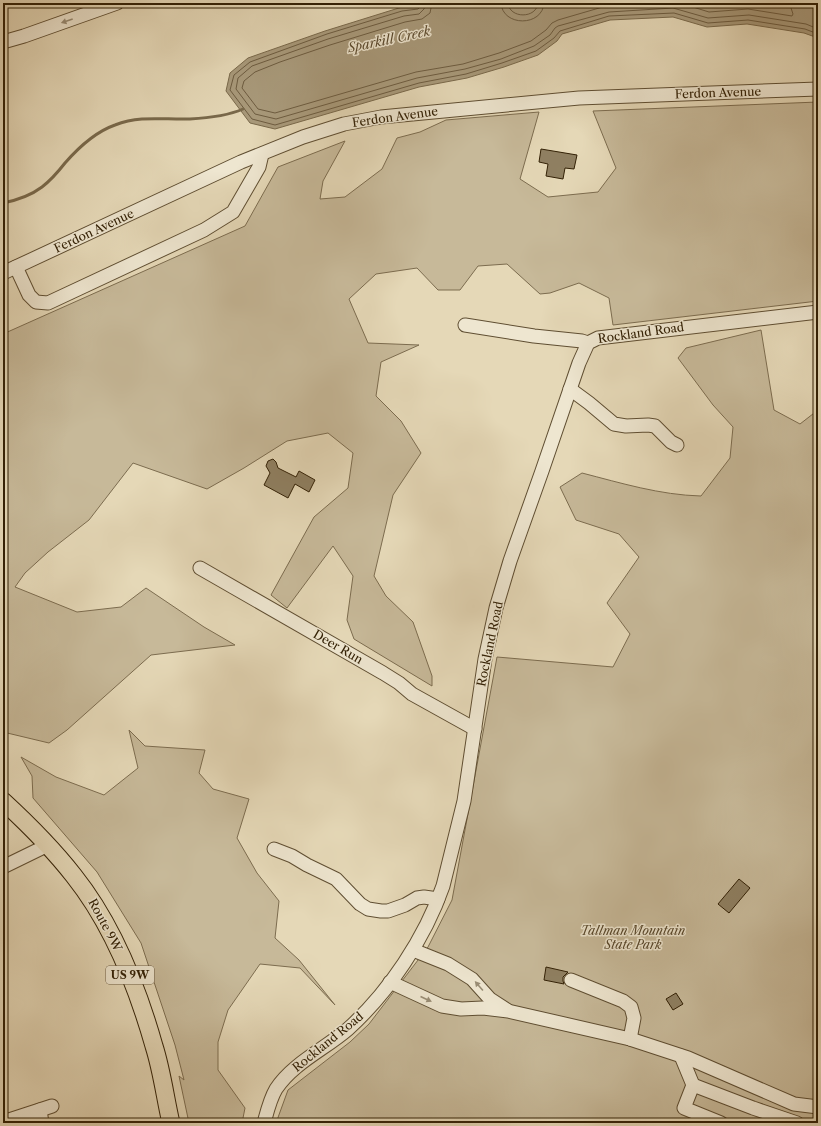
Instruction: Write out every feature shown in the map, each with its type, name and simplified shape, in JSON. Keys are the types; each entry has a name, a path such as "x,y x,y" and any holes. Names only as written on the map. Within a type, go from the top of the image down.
{"main road":[{"name":"Route 9W","path":"4,803 62,860 87,894 108,929 130,974 142,1006 155,1047 171,1123"}],"street":[{"path":"3,42 117,3"},
{"name":"Ferdon Avenue","path":"3,273 215,174 303,137 344,124 381,117 579,98 818,89"},
{"path":"16,267 29,295 36,302 48,303 204,230 233,212 259,167 262,154"},
{"name":"Rockland Road","path":"264,1123 271,1099 276,1089 285,1078 299,1065 348,1029 368,1009 390,982 413,950 438,900 464,801 485,659 496,608 510,561 579,363 588,343 598,338 818,312"},
{"path":"466,324 534,336 582,340 588,343"},
{"path":"570,389 614,424 626,426 655,426 671,442 677,445"},
{"name":"Deer Run","path":"200,568 399,683 412,694 475,728"},
{"path":"3,867 48,845"},
{"path":"274,849 292,856 336,879 360,904 368,909 388,911 417,898 424,897 438,900"},
{"path":"413,950 448,964 472,979 490,999 508,1011"},
{"path":"571,980 623,1000 631,1007 634,1018 630,1039"},
{"path":"390,982 442,1006 461,1009 483,1008 508,1011 630,1039 680,1056 794,1104 812,1107 801,1123"},
{"path":"680,1056 693,1085 797,1123"},
{"path":"693,1085 684,1108 721,1123"},
{"path":"3,1122 46,1108 42,1123"}],"green space":[{"path":"818,102 818,301 613,325 609,298 579,283 550,293 540,294 507,264 478,266 460,290 438,290 417,268 376,274 349,299 368,343 419,345 381,362 376,396 401,421 421,453 393,495 374,576 386,596 413,622 432,676 432,686 354,639 347,620 353,576 333,546 287,608 271,595 314,517 348,488 353,453 328,433 287,441 207,489 133,463 89,520 48,552 25,573 15,587 77,612 121,607 146,588 204,627 235,645 151,655 67,730 49,743 3,732 3,334 245,226 278,167 345,141 323,181 320,199 345,197 382,169 397,138 420,132 446,120 539,112 520,179 548,197 598,192 616,168 593,111"},
{"name":"Tallman Mountain State Park","path":"761,330 774,410 800,424 818,410 818,1123 276,1123 288,1090 350,1042 369,1024 428,947 452,900 497,657 613,667 630,634 607,603 639,557 619,534 576,520 560,487 582,473 656,491 701,496 730,458 733,427 713,405 678,358 686,348"},
{"path":"129,730 145,746 205,750 199,773 213,789 249,799 237,838 257,873 279,901 275,938 299,960 335,1005 300,968 260,964 228,1010 218,1042 218,1070 245,1108 242,1123 189,1123 179,1076 184,1080 175,1045 141,943 97,872 33,798 32,776 21,757 56,777 104,795 138,768"}],"water":[{"path":"429,3 506,3 523,6 538,3 787,3 818,8 818,38 804,33 747,24 707,27 673,17 610,20 562,34 557,41 538,55 504,67 467,78 419,87 275,129 250,123 226,91 230,73 248,58 325,31 402,7"}],"building":[{"path":"541,149 577,155 574,169 565,168 563,179 546,176 548,164 539,162"},
{"path":"273,459 278,468 296,477 299,471 315,480 309,492 295,484 288,498 264,485 270,473 266,466 268,461"},
{"path":"739,879 750,888 729,913 718,904"},
{"path":"546,967 568,972 563,977 564,984 544,980"},
{"path":"676,993 683,1004 673,1010 666,999"}],"waterway":[{"name":"Sparkill Creek","path":"3,203 33,193 51,179 70,157 88,141 115,125 143,119 190,119 210,117 224,115 243,109"}]}
